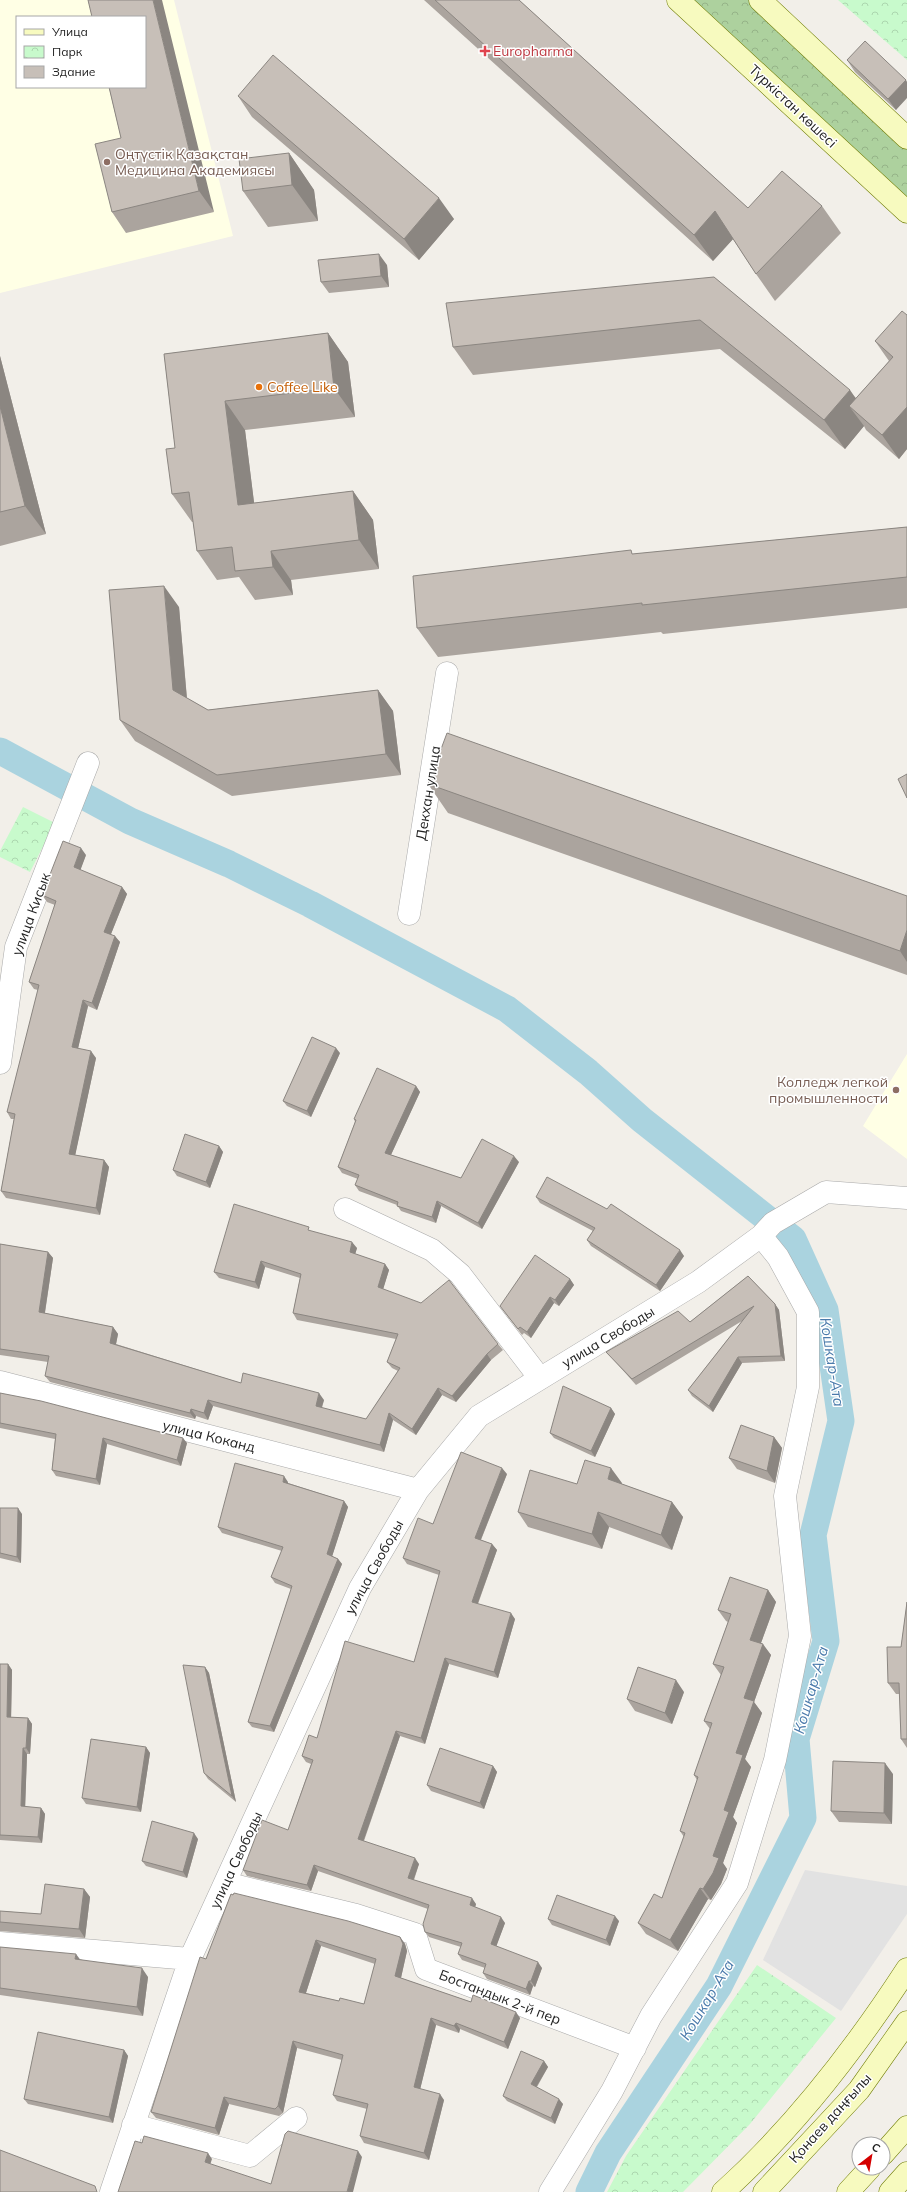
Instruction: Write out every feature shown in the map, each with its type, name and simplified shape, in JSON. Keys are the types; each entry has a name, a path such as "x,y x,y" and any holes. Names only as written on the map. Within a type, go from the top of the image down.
{"main road":[{"name":"Түркістан көшесі","path":"678,0 907,212"},
{"path":"760,0 907,138"},
{"path":"723,2192 752,2166 835,2071 907,1969"},
{"name":"Қонаев даңғылы","path":"764,2192 859,2090 907,2022"},
{"path":"891,2145 907,2127"},
{"path":"890,2192 907,2173"},
{"path":"848,2192 863,2176"}],"street":[{"name":"Декхан улица","path":"409,914 448,673"},
{"name":"улица Кисык","path":"0,1063 6,979 16,947 88,764"},
{"name":"улица Свободы","path":"111,2192 190,1959 360,1588 418,1490 479,1416 698,1282 761,1236 774,1223 826,1192 907,1198"},
{"path":"346,1209 432,1250 460,1274 539,1377 528,1386"},
{"path":"550,2192 612,2091 651,2016 737,1883 775,1760 800,1636 785,1496 808,1387 808,1312 778,1256 761,1236"},
{"name":"улица Коканд","path":"0,1382 418,1490"},
{"name":"Бостандык 2-й пер","path":"225,1882 356,1914 415,1934 426,1969 635,2048"},
{"path":"0,1943 190,1959"},
{"path":"133,2125 250,2156 296,2118"}],"shaded area":[{"name":"Оңтүстік Қазақстан Медицина Академиясы","path":"0,0 174,0 233,236 0,293"},
{"name":"Колледж легкой промышленности","path":"907,1054 907,1159 863,1126"},
{"path":"805,1870 907,1886 907,1914 841,2011 763,1960"}],"green space":[{"path":"685,0 750,0 907,142 907,207"},
{"path":"838,0 907,0 907,60"},
{"path":"23,807 55,823 30,872 0,857 0,851"},
{"path":"757,1965 836,2018 750,2124 683,2192 607,2192 626,2156"}],"building":[{"path":"88,0 153,0 199,191 112,212 95,144 121,138 109,88 146,88 146,16 92,16"},
{"path":"435,0 519,0 748,208 782,171 822,206 756,274 715,211 694,235"},
{"path":"865,41 906,80 888,99 847,60"},
{"path":"273,55 439,198 404,239 238,96"},
{"path":"289,153 292,185 243,191 239,159"},
{"path":"379,254 381,276 321,282 318,260"},
{"path":"714,277 850,390 824,420 700,320 453,347 446,303"},
{"path":"902,311 907,315 907,407 882,435 849,406 893,357 875,341"},
{"path":"328,333 334,388 225,401 238,505 353,491 359,540 271,551 273,567 235,571 232,547 197,551 189,492 172,494 166,449 175,448 164,354"},
{"path":"0,406 25,506 0,512"},
{"path":"907,527 907,577 642,605 642,603 417,628 413,576 631,550 632,554"},
{"path":"164,586 173,690 208,710 378,690 386,754 217,775 120,720 109,590"},
{"path":"447,733 907,896 907,930 900,951 428,784"},
{"path":"907,774 907,798 898,779"},
{"path":"63,841 81,848 74,867 122,887 104,932 115,936 92,1003 83,1000 72,1047 91,1051 69,1154 104,1160 96,1208 1,1191 15,1114 7,1112 39,985 29,982 56,901 42,895"},
{"path":"312,1037 336,1048 307,1111 283,1101"},
{"path":"377,1068 416,1086 385,1153 461,1178 482,1139 514,1156 478,1223 437,1201 432,1217 397,1206 398,1202 355,1185 359,1175 338,1167 356,1120 354,1119"},
{"path":"185,1134 219,1146 206,1182 173,1170"},
{"path":"547,1177 607,1209 611,1204 680,1250 656,1285 587,1240 595,1228 536,1197"},
{"path":"234,1204 309,1227 308,1230 352,1242 350,1252 385,1264 378,1287 421,1303 449,1280 498,1344 487,1354 452,1396 438,1388 412,1429 389,1413 380,1445 208,1400 204,1413 191,1409 190,1413 45,1376 49,1356 0,1349 0,1244 48,1252 39,1312 113,1327 110,1343 241,1383 243,1373 319,1393 316,1406 366,1419 400,1368 387,1362 398,1334 293,1313 301,1274 261,1261 255,1282 214,1272"},
{"path":"535,1255 570,1279 555,1300 550,1297 527,1332 520,1327 518,1329 500,1306"},
{"path":"748,1276 775,1304 781,1356 738,1357 709,1406 688,1390 754,1306 632,1379 606,1352 678,1311 690,1322"},
{"path":"563,1386 611,1408 591,1451 550,1433"},
{"path":"0,1393 41,1401 183,1438 177,1460 103,1438 96,1479 52,1470 56,1434 0,1423"},
{"path":"741,1425 774,1437 767,1471 729,1458"},
{"path":"461,1452 502,1468 475,1538 492,1544 472,1602 511,1613 494,1672 445,1658 421,1738 396,1731 358,1839 415,1858 408,1878 472,1898 470,1905 501,1917 491,1944 538,1962 531,1981 529,1981 526,1989 483,1973 486,1964 458,1954 462,1943 425,1932 423,1924 429,1905 314,1865 307,1885 243,1870 262,1820 288,1830 313,1760 302,1756 309,1735 317,1738 345,1641 414,1662 440,1571 403,1558 418,1518 433,1524"},
{"path":"585,1460 611,1468 608,1479 672,1502 661,1535 598,1512 592,1534 518,1512 530,1470 577,1484"},
{"path":"235,1463 284,1476 283,1482 344,1501 327,1554 338,1559 270,1726 248,1722 292,1586 271,1577 283,1547 218,1527"},
{"path":"0,1508 18,1508 17,1557 0,1553"},
{"path":"730,1577 768,1590 750,1640 763,1644 744,1698 754,1701 736,1753 743,1755 724,1810 729,1812 713,1856 719,1858 713,1873 703,1889 700,1888 670,1940 638,1923 654,1894 662,1898 685,1833 680,1831 698,1777 694,1775 712,1723 704,1721 724,1667 713,1664 731,1614 718,1610"},
{"path":"907,1602 907,1739 901,1739 899,1683 888,1683 887,1647 901,1647"},
{"path":"0,1664 8,1664 7,1717 28,1718 26,1748 23,1748 21,1806 41,1808 38,1837 0,1835"},
{"path":"183,1665 205,1667 232,1796 204,1773"},
{"path":"638,1667 676,1680 665,1713 627,1699"},
{"path":"91,1739 146,1747 137,1807 82,1798"},
{"path":"440,1748 493,1766 480,1803 427,1785"},
{"path":"833,1761 885,1763 884,1813 831,1811"},
{"path":"152,1821 194,1833 183,1872 142,1861"},
{"path":"45,1884 84,1889 79,1929 0,1922 0,1911 41,1914"},
{"path":"234,1893 348,1921 400,1937 403,1944 395,1976 471,2002 473,1995 516,2012 504,2042 456,2023 454,2026 431,2018 414,2087 440,2094 424,2153 360,2136 368,2104 333,2095 343,2055 293,2041 278,2106 275,2109 224,2097 215,2128 151,2112 200,1957 206,1959 231,1894 233,1895","holes":["316,1940 376,1959 364,2004 340,1998 339,2001 299,1992"]},
{"path":"557,1895 615,1916 606,1940 548,1919"},
{"path":"0,1947 76,1954 75,1959 142,1968 137,2007 0,1988"},
{"path":"38,2032 124,2050 109,2117 24,2099"},
{"path":"521,2051 544,2061 531,2084 559,2099 551,2118 503,2096"},
{"path":"288,2131 358,2151 347,2192 118,2192 135,2141 142,2143 144,2136 208,2153 205,2162 271,2184 285,2134"},
{"path":"0,2150 95,2186 97,2192 0,2192"}],"waterway":[{"name":"Кошкар-Ата","path":"0,751 130,821 229,864 310,904 507,1009 588,1072 642,1120 793,1239 825,1310 841,1421 813,1535 826,1641 796,1739 803,1818 719,1986 608,2153 589,2192"}],"place":[{"name":"Europharma","path":"485,51"},
{"name":"Оңтүстік Қазақстан Медицина Академиясы","path":"107,162"},
{"name":"Coffee Like","path":"259,387"},
{"name":"Колледж легкой промышленности","path":"896,1090"}]}
